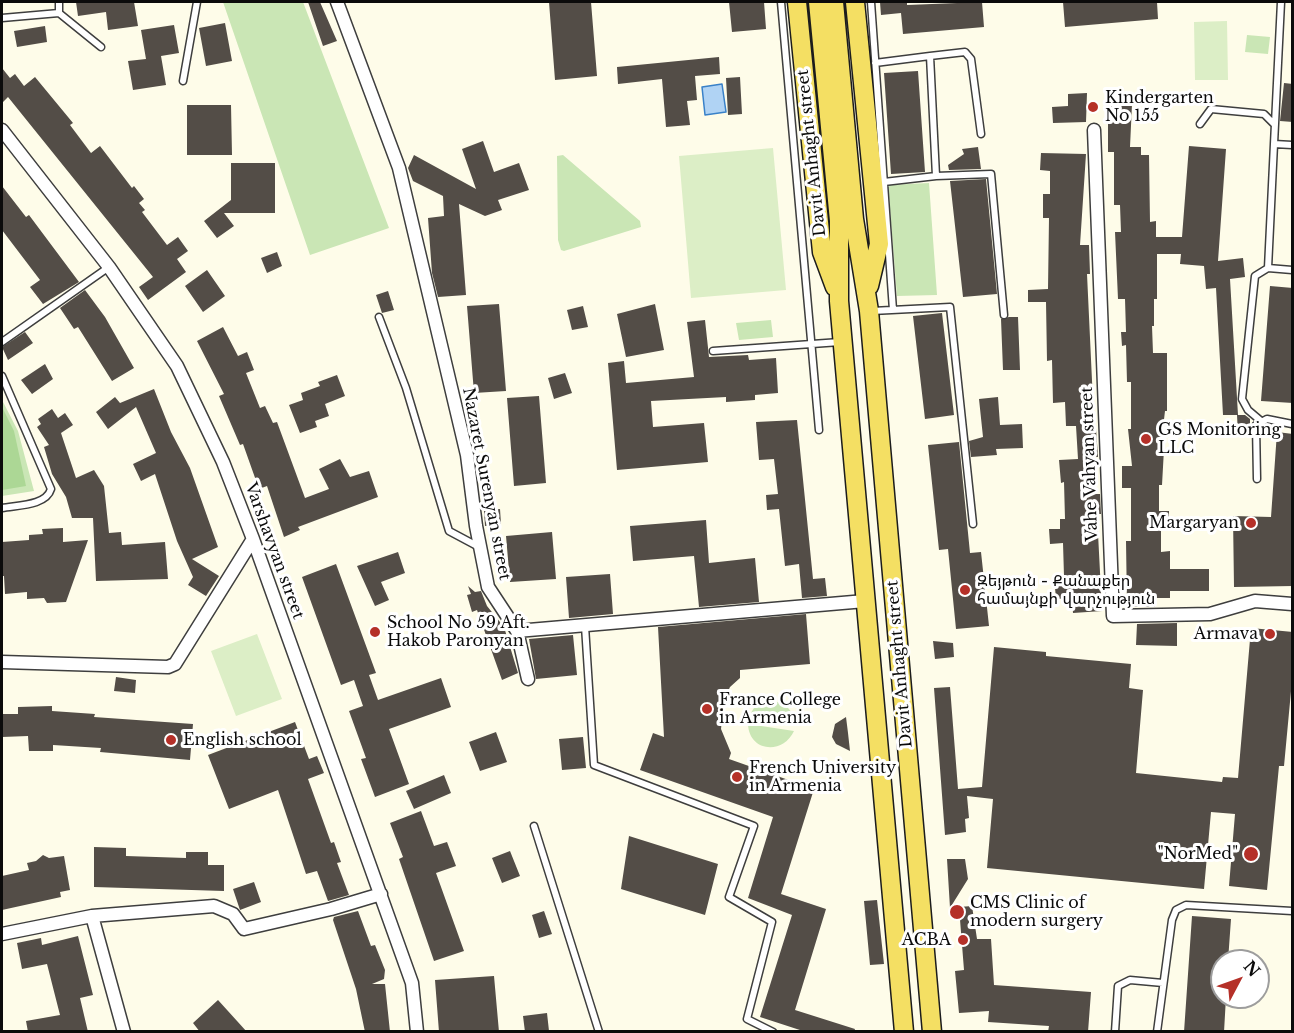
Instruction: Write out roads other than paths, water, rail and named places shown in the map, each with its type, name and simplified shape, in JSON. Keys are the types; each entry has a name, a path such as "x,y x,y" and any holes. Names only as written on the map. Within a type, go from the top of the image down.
{"main road":[{"name":"Davit Anhaght street","path":"798,2 822,252 839,301"},
{"name":"Davit Anhaght street","path":"818,2 839,221 839,301 904,1032"},
{"name":"Davit Anhaght street","path":"834,2 854,219 868,304 932,1032"},
{"name":"Davit Anhaght street","path":"855,2 879,244 868,304"}],"street":[{"name":"Nazaret Surenyan street","path":"337,2 399,168 468,455 480,548 488,587 517,631"},
{"name":"Varshavyan street","path":"2,130 109,267 177,366 223,462 253,539 412,983 417,1032"},
{"name":"Vahe Vahyan street","path":"1094,130 1113,616 1210,614 1255,601 1293,604"},
{"path":"2,662 168,667 175,664 253,539"},
{"path":"528,679 517,631 866,602"},
{"path":"2,934 92,916 214,906 233,914 244,929 331,909 381,894"},
{"path":"92,916 124,1032"}],"lane":[{"path":"59,2 59,13"},
{"path":"183,81 197,2"},
{"path":"781,2 819,430"},
{"path":"871,2 893,310"},
{"path":"1268,268 1281,2"},
{"path":"2,18 59,13 101,47"},
{"path":"875,63 965,52 971,59 981,134"},
{"path":"930,56 936,176"},
{"path":"1200,124 1211,109 1264,114 1275,125"},
{"path":"1274,144 1293,145"},
{"path":"884,182 936,176 991,174 1004,315"},
{"path":"2,342 109,267"},
{"path":"1293,270 1268,268 1255,276 1242,399 1248,410 1261,421 1293,424"},
{"path":"868,304 893,310 950,307 973,524"},
{"path":"379,317 406,388 449,531 480,548"},
{"path":"713,351 844,341"},
{"path":"2,376 51,489 49,496 43,500 2,508"},
{"path":"1257,479 1256,425 1261,421"},
{"path":"585,626 594,765 754,825 729,897 772,922 747,1018 773,1032"},
{"path":"534,826 599,1032"},
{"path":"1157,1032 1172,920 1176,910 1186,905 1293,911"},
{"path":"1115,1032 1118,986 1130,980 1163,983"}],"water":[{"path":"722,84 726,112 705,115 702,87"}],"place":[{"name":"Kindergarten No 155","path":"1093,107"},
{"name":"GS Monitoring LLC","path":"1146,439"},
{"name":"Margaryan","path":"1251,523"},
{"name":"Զեյթուն - Քանաքեր համայնքի վարչություն","path":"965,590"},
{"name":"School No 59 Aft. Hakob Paronyan","path":"375,632"},
{"name":"Armava","path":"1270,634"},
{"name":"France College in Armenia","path":"707,709"},
{"name":"English school","path":"171,740"},
{"name":"French University in Armenia","path":"737,777"},
{"name":"\"NorMed\"","path":"1251,854"},
{"name":"CMS Clinic of modern surgery","path":"957,912"},
{"name":"ACBA","path":"963,940"}]}
